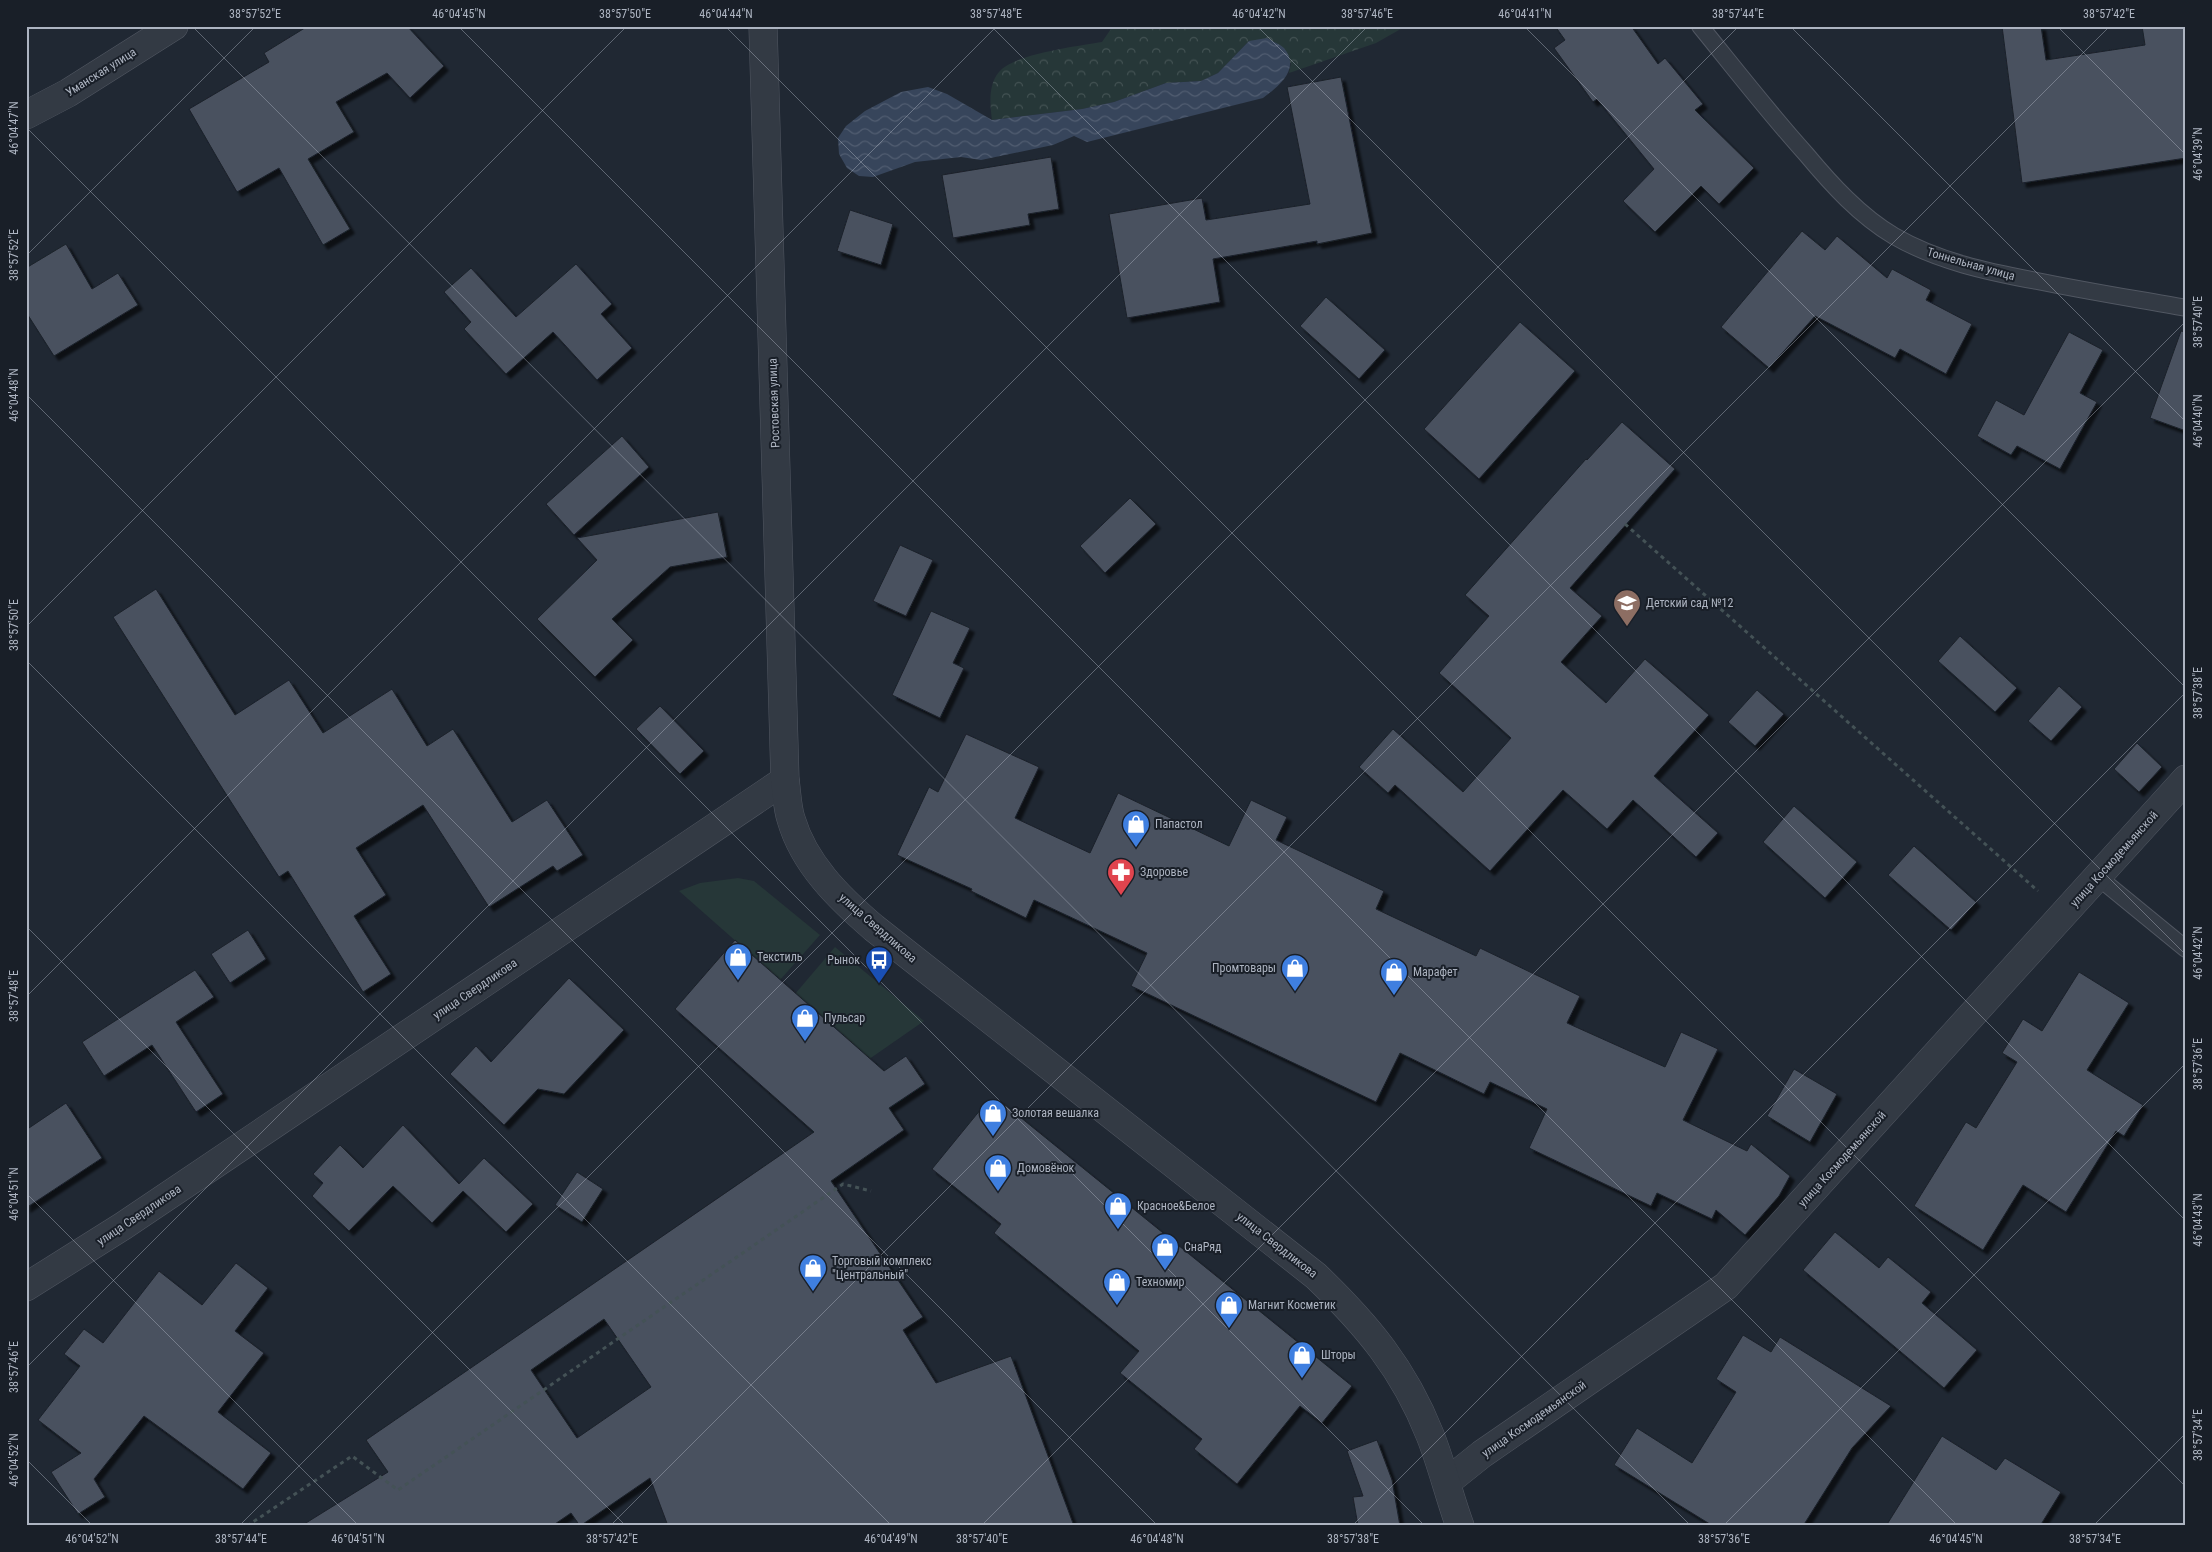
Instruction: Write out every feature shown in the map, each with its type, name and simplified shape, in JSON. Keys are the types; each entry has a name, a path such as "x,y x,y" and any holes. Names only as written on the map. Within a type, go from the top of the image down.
{"street":[{"name":"Уманская улица","path":"26,115 68,93 174,26"},
{"name":"Ростовская улица","path":"763,26 785,780"},
{"name":"улица Космодемьянской","path":"1447,1482 1482,1454 1726,1286 2186,779"},
{"name":"улица Свердликова","path":"26,1286 131,1220 785,780 790,817 798,841 822,877 845,902 882,934 1316,1276 1370,1330 1398,1369 1417,1405 1447,1482 1459,1524"}],"lane":[{"name":"Тоннельная улица","path":"1700,26 1775,120 1830,182 1869,218 1893,236 1918,249 1948,260 1999,274 2186,308"},
{"path":"2098,877 2186,949"}],"path":[{"path":"1626,524 2064,915"},
{"path":"247,1526 352,1456 398,1490 843,1184 871,1190"}],"green space":[{"path":"1113,26 1406,26 1376,43 1289,73 1291,63 1249,41 1218,73 1201,81 1166,83 1114,102 1082,109 992,120 991,89 999,72 1018,60 1047,52 1102,42"},
{"path":"738,878 754,881 820,935 780,980 679,891 700,883"},
{"path":"835,947 924,1021 865,1062 795,994"}],"water":[{"path":"1267,38 1284,48 1289,56 1290,63 1286,76 1263,98 1087,142 1074,136 1053,145 981,160 961,157 915,162 873,177 859,176 847,168 839,154 838,138 846,126 865,111 901,92 928,87 947,94 992,120 1082,109 1114,102 1166,83 1201,81 1218,73 1249,41"}],"building":[{"path":"308,26 407,26 444,66 410,98 387,73 336,102 354,132 308,159 350,229 323,245 279,168 237,192 189,109 269,62 264,53"},
{"path":"1555,26 1631,26 1658,64 1665,58 1703,104 1695,110 1754,168 1719,204 1701,186 1655,232 1623,201 1654,169 1597,99 1593,102 1554,48 1565,40"},
{"path":"2002,26 2041,26 2046,60 2145,45 2142,26 2186,26 2186,158 2022,183"},
{"path":"1341,77 1372,233 1317,244 1317,241 1213,259 1220,302 1127,318 1109,214 1202,198 1206,220 1310,204 1287,87"},
{"path":"1051,157 1059,209 1028,214 1030,225 953,238 942,175"},
{"path":"850,210 893,224 881,265 837,251"},
{"path":"1802,231 1825,250 1837,236 1887,278 1892,269 1931,290 1926,300 1972,324 1946,374 1900,349 1895,358 1815,316 1769,368 1721,327"},
{"path":"66,244 92,289 118,273 138,305 54,356 26,312 26,268"},
{"path":"576,264 612,304 601,314 632,348 597,380 553,332 506,374 464,329 471,322 444,292 471,268 516,317"},
{"path":"1326,297 1385,350 1359,379 1300,326"},
{"path":"1520,322 1575,371 1479,479 1424,429"},
{"path":"2181,331 2186,332 2186,431 2150,418"},
{"path":"2069,332 2103,350 2080,393 2097,402 2060,469 2017,446 2011,455 1977,436 1996,400 2024,415"},
{"path":"1622,422 1675,469 1570,588 1602,616 1561,662 1606,703 1645,659 1709,715 1654,776 1718,833 1696,857 1633,800 1607,829 1563,790 1490,871 1395,785 1388,793 1359,767 1393,729 1463,792 1511,738 1439,673 1489,616 1465,595 1586,459"},
{"path":"622,436 649,467 574,535 546,504"},
{"path":"1130,498 1156,524 1105,573 1080,546"},
{"path":"718,512 727,557 670,567 612,619 633,640 595,677 537,619 597,560 577,538"},
{"path":"900,545 933,560 906,616 873,601"},
{"path":"156,589 235,715 289,680 323,733 392,689 427,746 453,729 512,822 547,800 583,855 557,871 553,866 489,907 423,805 356,848 386,895 354,916 391,974 363,992 288,871 279,877 113,617"},
{"path":"931,611 970,628 953,663 964,668 940,718 892,695"},
{"path":"1960,636 2017,688 1995,712 1938,661"},
{"path":"2059,686 2082,707 2051,741 2028,721"},
{"path":"1757,690 1784,714 1755,746 1728,722"},
{"path":"660,706 704,751 680,774 636,729"},
{"path":"966,734 1039,767 1015,818 1090,853 1118,793 1229,846 1251,800 1287,817 1276,840 1384,891 1376,909 1476,956 1480,948 1580,996 1567,1023 1665,1067 1681,1032 1718,1049 1683,1120 1747,1151 1751,1144 1790,1176 1779,1196 1745,1235 1716,1210 1712,1219 1657,1193 1651,1206 1529,1148 1547,1109 1490,1082 1484,1094 1400,1053 1376,1102 1131,986 1147,953 1034,900 1026,918 971,891 972,889 897,855 929,787 938,792"},
{"path":"2137,743 2162,767 2139,792 2114,769"},
{"path":"1794,806 1857,862 1825,898 1763,842"},
{"path":"1914,846 1976,902 1951,930 1888,875"},
{"path":"248,930 266,959 230,983 211,954"},
{"name":"Торговый комплекс \"Центральный\"","path":"735,940 884,1071 906,1056 925,1084 889,1108 904,1130 831,1181 923,1317 903,1330 936,1383 1011,1356 1074,1526 668,1526 650,1478 580,1526 571,1513 552,1526 301,1526 388,1472 366,1440 814,1132 675,1009","holes":["604,1319 651,1387 577,1438 531,1370"]},
{"path":"195,970 214,997 176,1022 223,1094 196,1112 152,1045 104,1076 82,1042"},
{"path":"2079,972 2129,1003 2087,1070 2143,1105 2124,1136 2116,1131 2066,1212 2023,1185 1983,1250 1914,1206 1966,1122 1976,1128 2017,1062 2002,1053 2023,1019 2042,1031"},
{"path":"569,978 624,1030 564,1094 538,1089 504,1125 450,1074 476,1046 491,1062"},
{"path":"1794,1069 1837,1094 1810,1142 1767,1116"},
{"path":"999,1100 1352,1386 1322,1423 1300,1406 1237,1484 1194,1449 1202,1439 1120,1373 1139,1351 994,1233 1001,1224 932,1169 981,1109 989,1103"},
{"path":"66,1103 102,1158 26,1208 26,1130"},
{"path":"403,1125 459,1184 484,1158 533,1204 506,1232 463,1191 432,1223 393,1186 349,1231 312,1196 323,1183 313,1174 340,1145 363,1168"},
{"path":"577,1172 603,1189 582,1222 555,1205"},
{"path":"1835,1232 1879,1268 1888,1257 1931,1292 1922,1303 1977,1350 1944,1388 1803,1270"},
{"path":"236,1263 268,1288 235,1331 264,1353 218,1412 271,1453 243,1489 144,1416 94,1479 105,1497 78,1514 51,1472 81,1453 38,1420 80,1366 64,1354 84,1329 103,1343 159,1271 202,1305"},
{"path":"1743,1335 1771,1352 1780,1337 1891,1406 1852,1448 1803,1526 1713,1526 1614,1465 1637,1428 1692,1463 1736,1392 1716,1379"},
{"path":"1942,1436 1996,1470 2005,1458 2061,1492 2040,1526 1886,1526"},
{"path":"1377,1440 1392,1480 1400,1526 1358,1526 1353,1497 1363,1496 1347,1451"}],"place":[{"name":"Детский сад №12","path":"1627,627"},
{"name":"Папастол","path":"1136,848"},
{"name":"Здоровье","path":"1121,896"},
{"name":"Текстиль","path":"738,981"},
{"name":"Рынок","path":"879,984"},
{"name":"Промтовары","path":"1295,992"},
{"name":"Марафет","path":"1394,996"},
{"name":"Пульсар","path":"805,1042"},
{"name":"Золотая вешалка","path":"993,1137"},
{"name":"Домовёнок","path":"998,1192"},
{"name":"Красное&Белое","path":"1118,1230"},
{"name":"СнаРяд","path":"1165,1271"},
{"name":"Торговый комплекс \"Центральный\"","path":"813,1292"},
{"name":"Техномир","path":"1117,1306"},
{"name":"Магнит Косметик","path":"1229,1329"},
{"name":"Шторы","path":"1302,1379"}]}
